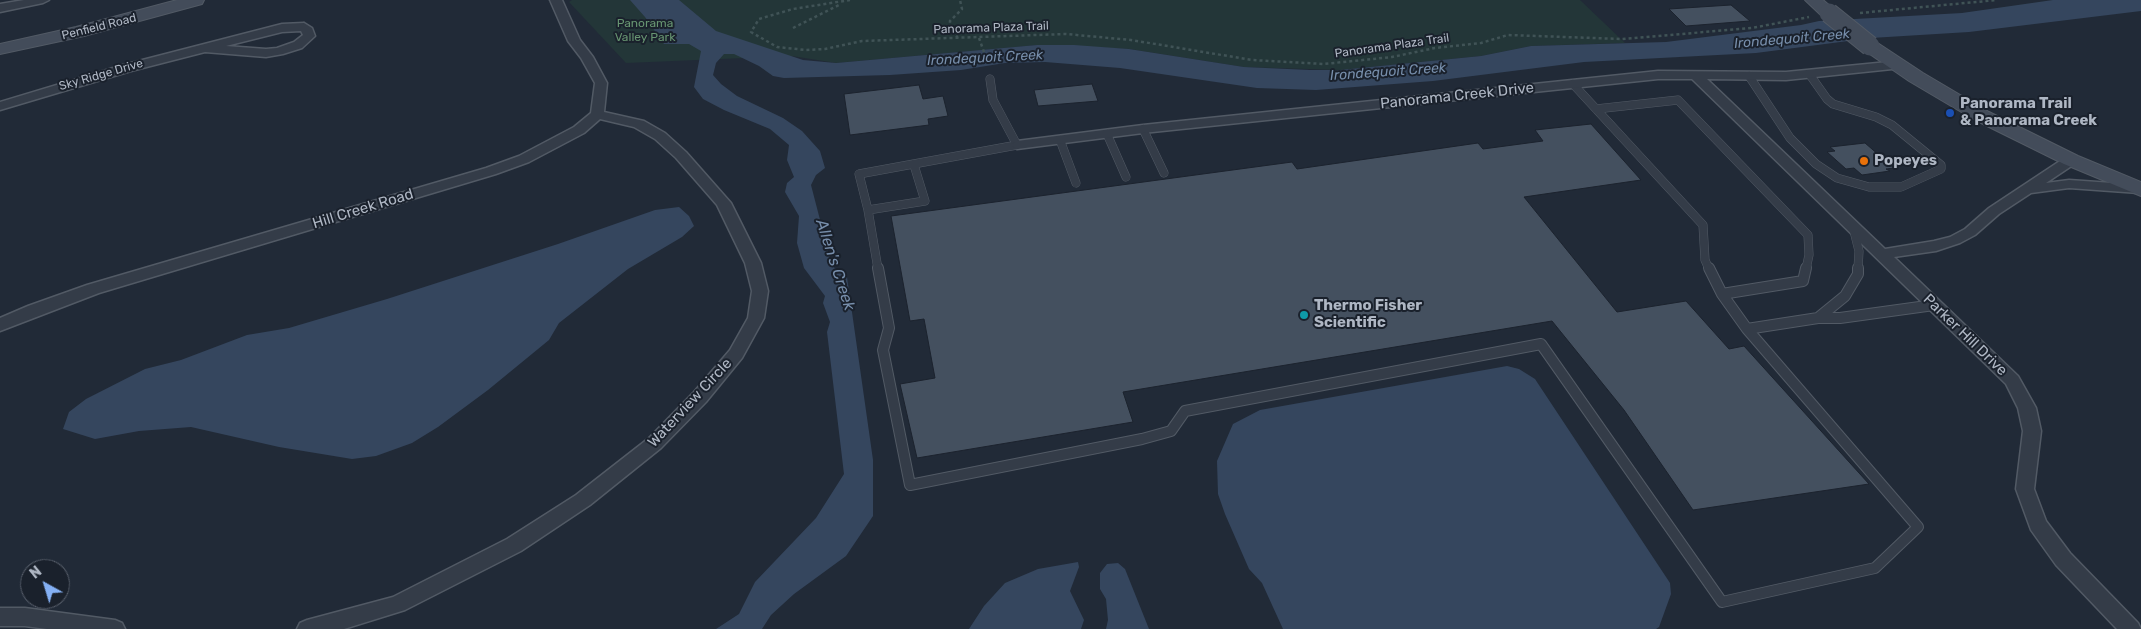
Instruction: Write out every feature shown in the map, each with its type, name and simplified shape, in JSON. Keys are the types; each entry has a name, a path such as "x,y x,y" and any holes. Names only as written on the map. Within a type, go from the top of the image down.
{"main road":[{"name":"Penfield Road","path":"0,49 78,32 196,0"},
{"path":"1813,0 1823,15 1898,66 1965,106 2070,160 2140,190"}],"street":[{"path":"0,8 42,0"},
{"path":"556,0 574,41 587,56 601,83 597,114"},
{"name":"Sky Ridge Drive","path":"0,106 127,68 204,48 282,28 304,27 308,31 308,36 298,45 273,52 204,48"},
{"name":"Panorama Creek Drive","path":"1017,145 1143,129 1658,75 1810,75 1898,66"},
{"name":"Parker Hill Drive","path":"1695,75 2012,380 2028,408 2032,431 2025,488 2038,524 2063,559 2131,629"},
{"name":"Hill Creek Road","path":"0,325 34,310 93,289 491,171 524,159 579,130 597,114"},
{"name":"Waterview Circle","path":"307,629 398,604 514,545 583,500 655,443 700,397 736,354 756,318 760,291 753,263 724,203 681,155 660,136 639,124 597,114"},
{"path":"1882,254 1936,246 1956,240 1970,232 1994,211 2028,190 2070,160"},
{"path":"2028,190 2069,184 2140,190"},
{"path":"0,617 25,617 115,629"}],"lane":[{"path":"1748,76 1790,138 1816,164 1837,178 1869,187 1901,187 1941,169 1942,165 1892,125 1876,117 1833,104 1827,99 1810,75"},
{"path":"990,79 993,100 1017,145 859,174 868,210 890,328 883,350 910,485 1142,439 1171,431 1186,411 1541,344 1722,602 1876,568 1918,527 1747,329 1722,294 1705,260 1703,225 1573,84"},
{"path":"1596,109 1678,100 1808,235 1809,255 1803,281 1722,294"},
{"path":"1143,129 1164,173"},
{"path":"1107,134 1126,177"},
{"path":"1060,140 1076,183"},
{"path":"868,210 925,202 914,165"},
{"path":"1818,318 1845,296 1858,274 1859,251 1853,227"},
{"path":"1747,329 1818,318 1840,318 1934,305"}],"path":[{"path":"958,39 950,28 950,21 962,9 960,0"},
{"path":"1852,13 1997,0"},
{"path":"793,28 848,1"},
{"name":"Panorama Plaza Trail","path":"848,1 793,9 776,14 759,20 751,32 777,47 806,50 825,49 862,41 1066,34 1131,40 1252,60 1324,64 1392,57 1435,48 1481,43 1508,35 1622,39 1752,28 1823,15"},
{"path":"979,38 989,67"}],"green space":[{"name":"Panorama Valley Park","path":"572,0 1580,0 1625,43 1531,46 1481,56 1340,70 1244,67 1129,49 1038,45 836,63 792,56 626,63 569,2"}],"water":[{"name":"Irondequoit Creek","path":"630,0 679,0 716,31 803,60 836,63 1037,45 1074,45 1129,49 1244,67 1310,70 1340,70 1481,56 1531,46 1666,42 1801,25 1819,21 1962,13 2053,0 2141,0 2141,11 1969,32 1871,38 1756,53 1584,62 1433,81 1316,90 1257,88 1120,68 1045,62 1005,63 961,70 890,75 784,78 773,76 759,66 734,54 724,54 716,63 713,75 721,84 737,96 783,118 802,131 820,151 825,168 816,175 811,185 832,266 847,277 873,460 873,516 846,556 794,594 771,615 762,629 716,629 739,614 755,582 816,518 844,474 827,332 830,322 823,303 825,296 804,268 797,243 799,216 785,192 787,183 794,177 787,160 789,145 770,129 703,99 694,87 701,51 689,44 664,44"},
{"path":"679,207 689,216 694,226 682,237 628,269 559,323 549,340 488,390 438,427 412,443 376,456 352,459 279,447 191,427 139,431 95,439 63,429 69,412 86,399 145,369 181,360 247,335 289,328 387,299 558,244 655,210"},
{"path":"1507,366 1519,369 1535,379 1670,583 1671,594 1659,627 1656,629 1283,629 1262,583 1249,569 1218,494 1217,461 1233,424 1260,410"},
{"path":"1078,562 1079,567 1070,591 1084,620 1081,629 969,629 984,606 1005,583 1038,569"},
{"path":"1118,563 1125,569 1149,629 1106,629 1108,620 1106,599 1100,589 1100,573 1107,564"}],"building":[{"path":"1731,5 1750,21 1686,26 1669,9"},
{"path":"1092,84 1098,101 1038,106 1034,90"},
{"path":"919,85 923,99 943,96 948,116 928,119 929,125 850,135 844,94"},
{"name":"Thermo Fisher Scientific","path":"1591,124 1641,180 1524,197 1617,312 1686,301 1729,349 1744,346 1869,484 1693,510 1624,410 1552,321 1123,392 1133,422 917,458 900,384 935,378 924,319 910,321 891,216 1292,162 1297,169 1478,143 1483,149 1543,141 1535,130"},
{"name":"Popeyes","path":"1865,143 1894,168 1886,169 1890,171 1862,175 1854,168 1846,169 1827,152 1835,151 1830,147"}],"place":[{"name":"Panorama Trail & Panorama Creek","path":"1950,113"},
{"name":"Popeyes","path":"1864,161"},
{"name":"Thermo Fisher Scientific","path":"1304,315"}],"water label":[{"name":"Allen's Creek","path":"835,265"}]}
